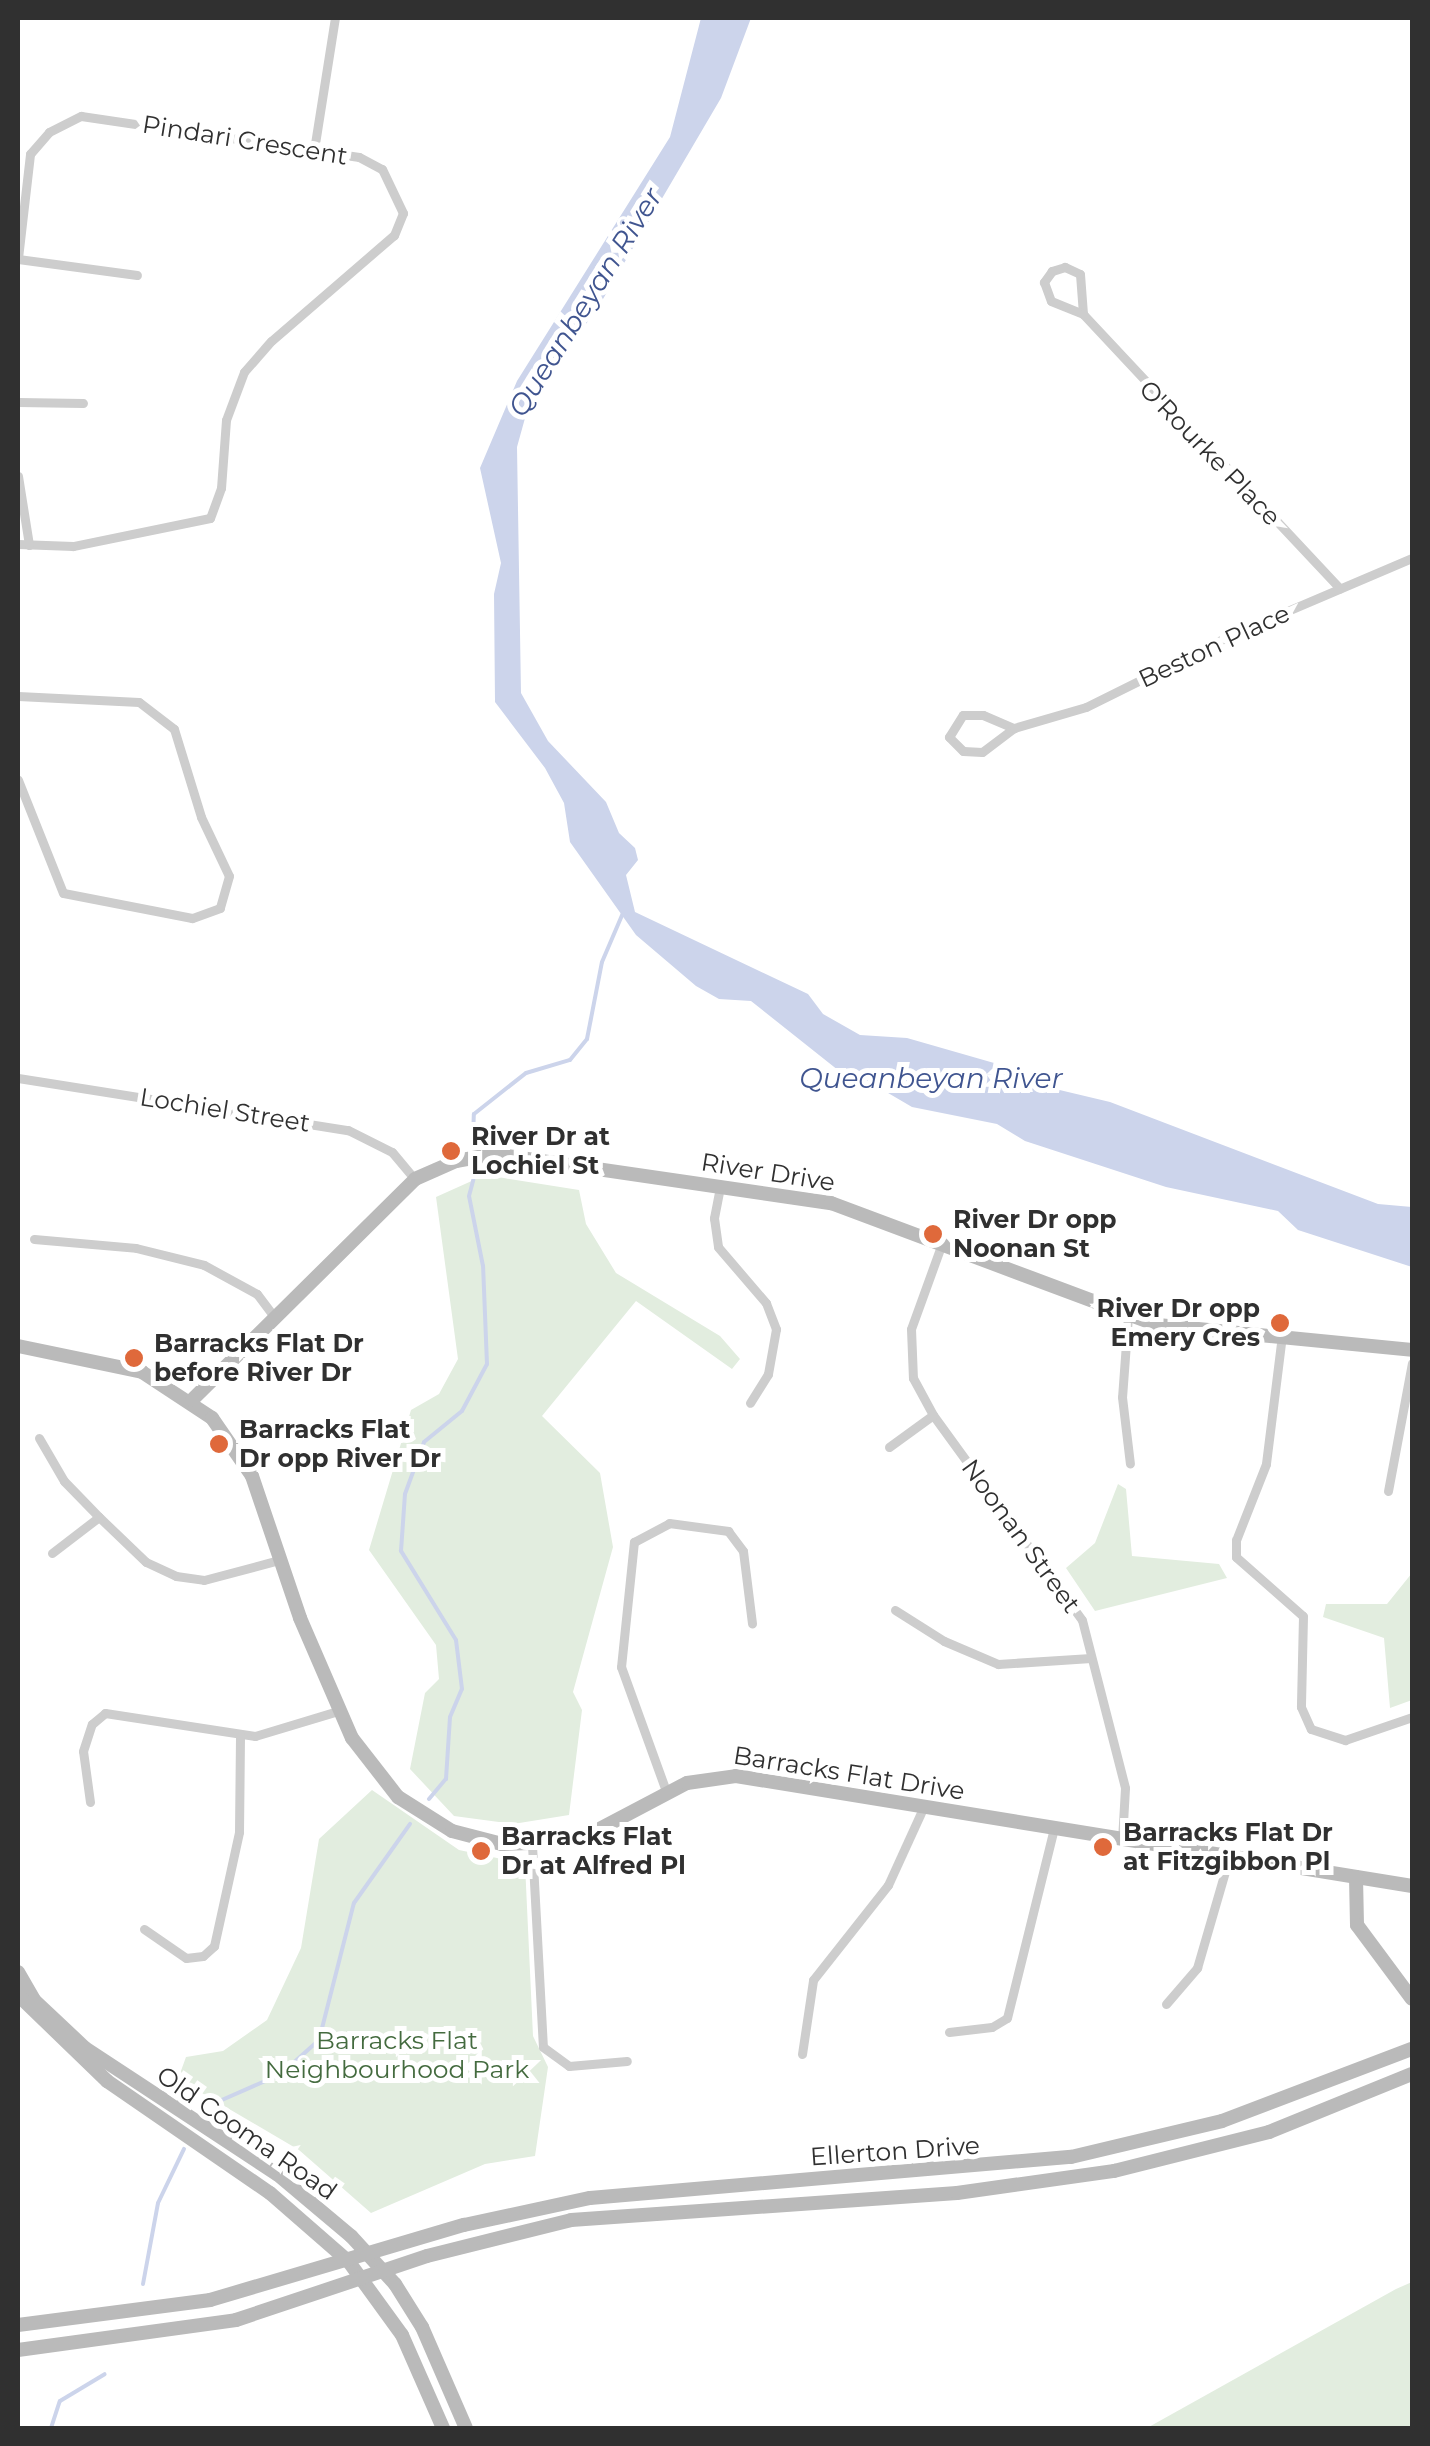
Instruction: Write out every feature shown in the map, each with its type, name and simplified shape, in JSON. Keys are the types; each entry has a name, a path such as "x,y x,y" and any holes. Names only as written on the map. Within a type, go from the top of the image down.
{"main road":[{"name":"River Drive","path":"192,1400 272,1315 416,1179 456,1161 494,1154 831,1203 1128,1316 1193,1331 1282,1335 1412,1350"},
{"name":"Barracks Flat Drive","path":"18,1346 127,1367 192,1400 245,1462 338,1711 379,1776 424,1816 486,1842 532,1845 592,1833 666,1791 736,1776 1412,1886"},
{"path":"1356,1878 1357,1925 1412,1999"},
{"path":"18,1972 24,2004"},
{"name":"Old Cooma Road","path":"24,2004 193,2120 203,2137 349,2262 402,2335 443,2428"},
{"name":"Old Cooma Road","path":"24,2004 107,2081 184,2134 203,2137 307,2197 370,2256 385,2272 440,2362 466,2428"},
{"name":"Ellerton Drive","path":"18,2326 210,2300 370,2256 464,2225 590,2198 951,2171 1089,2153 1277,2104 1412,2049"},
{"name":"Ellerton Drive","path":"18,2350 208,2326 502,2235 611,2214 956,2193 1114,2171 1269,2132 1412,2074"}],"street":[{"path":"314,150 335,18"},
{"name":"Pindari Crescent","path":"18,258 30,154 48,132 82,116 359,157 382,168 402,213 394,235 271,341 244,372 226,420 218,507 210,518 91,544 23,545 18,476"},
{"path":"18,258 137,276"},
{"name":"O'Rourke Place","path":"1083,314 1080,274 1065,266 1052,270 1044,282 1046,296 1083,314 1340,589"},
{"path":"18,402 83,404"},
{"name":"Beston Place","path":"1014,728 973,713 954,721 949,736 974,754 1014,728 1086,707 1412,558"},
{"path":"18,696 138,702 174,728 200,817 229,876 220,908 192,918 63,893 18,780"},
{"name":"Lochiel Street","path":"18,1078 348,1130 392,1152 416,1179"},
{"path":"720,1187 714,1218 718,1247 766,1302 776,1330 768,1374 750,1403"},
{"path":"34,1239 136,1248 204,1265 257,1294 272,1315"},
{"name":"Noonan Street","path":"941,1246 909,1347 912,1378 933,1416 1082,1620 1125,1788 1122,1840"},
{"path":"1128,1316 1122,1398 1130,1464"},
{"path":"1282,1335 1266,1464 1236,1540 1236,1557 1303,1616 1300,1704 1311,1728 1345,1740 1412,1717"},
{"path":"1388,1491 1412,1363"},
{"path":"888,1447 933,1416"},
{"path":"40,1438 64,1482 146,1562 176,1576 204,1580 279,1560"},
{"path":"52,1552 99,1517"},
{"path":"666,1791 620,1667 634,1542 669,1524 728,1531 743,1551 752,1623"},
{"path":"895,1610 944,1641 998,1664 1091,1658"},
{"path":"90,1802 83,1751 99,1716 240,1735 286,1732 338,1711"},
{"path":"144,1929 186,1958 204,1956 215,1944 240,1826 240,1735"},
{"path":"802,2054 813,1980 888,1885 924,1806"},
{"path":"949,2032 1007,2018 1054,1828"},
{"path":"532,1845 543,2047 569,2066 627,2061"},
{"path":"1166,2004 1197,1968 1229,1858"}],"green space":[{"path":"485,1175 579,1190 586,1224 616,1273 720,1336 740,1359 732,1369 636,1301 542,1416 600,1473 613,1547 573,1692 582,1710 569,1815 513,1824 454,1816 410,1769 425,1693 439,1679 436,1645 369,1550 411,1410 439,1394 458,1359 436,1197"},
{"path":"1118,1484 1126,1489 1132,1556 1219,1564 1227,1578 1095,1611 1066,1568 1095,1543"},
{"path":"1412,1573 1412,1700 1390,1708 1384,1638 1323,1617 1326,1604 1387,1604"},
{"name":"Barracks Flat Neighbourhood Park","path":"372,1790 459,1850 525,1864 533,2036 548,2067 535,2156 485,2164 371,2213 299,2150 178,2079 186,2057 223,2051 267,2020 301,1948 319,1839"},
{"path":"1412,2282 1412,2428 1147,2428 1396,2289"}],"water":[{"name":"Queanbeyan River","path":"701,18 751,18 721,98 603,299 527,411 517,447 521,693 548,741 606,802 619,833 635,848 638,860 626,875 635,912 808,994 823,1014 860,1035 907,1038 1001,1065 1026,1082 1110,1102 1378,1204 1412,1207 1412,1267 1298,1230 1278,1211 1166,1187 1025,1141 997,1124 912,1107 871,1083 853,1082 751,1001 719,999 696,986 636,935 570,842 564,803 545,768 495,702 494,594 501,563 480,468 517,381 670,137"}],"waterway":[{"path":"473,1138 474,1114 526,1073 570,1060 587,1039 602,962 623,913"},
{"path":"429,1799 446,1779 450,1717 462,1689 456,1640 401,1551 405,1494 424,1442 462,1411 487,1364 483,1266 469,1196 475,1173"},
{"path":"215,2103 281,2074 319,2040 354,1903 410,1824"},
{"path":"143,2284 158,2203 184,2149"},
{"path":"51,2428 60,2401 105,2374"}],"place":[{"name":"River Dr at Lochiel St","path":"451,1151"},
{"name":"River Dr opp Noonan St","path":"933,1234"},
{"name":"River Dr opp Emery Cres","path":"1280,1323"},
{"name":"Barracks Flat Dr before River Dr","path":"134,1358"},
{"name":"Barracks Flat Dr opp River Dr","path":"219,1444"},
{"name":"Barracks Flat Dr at Fitzgibbon Pl","path":"1103,1847"},
{"name":"Barracks Flat Dr at Alfred Pl","path":"481,1851"}]}
